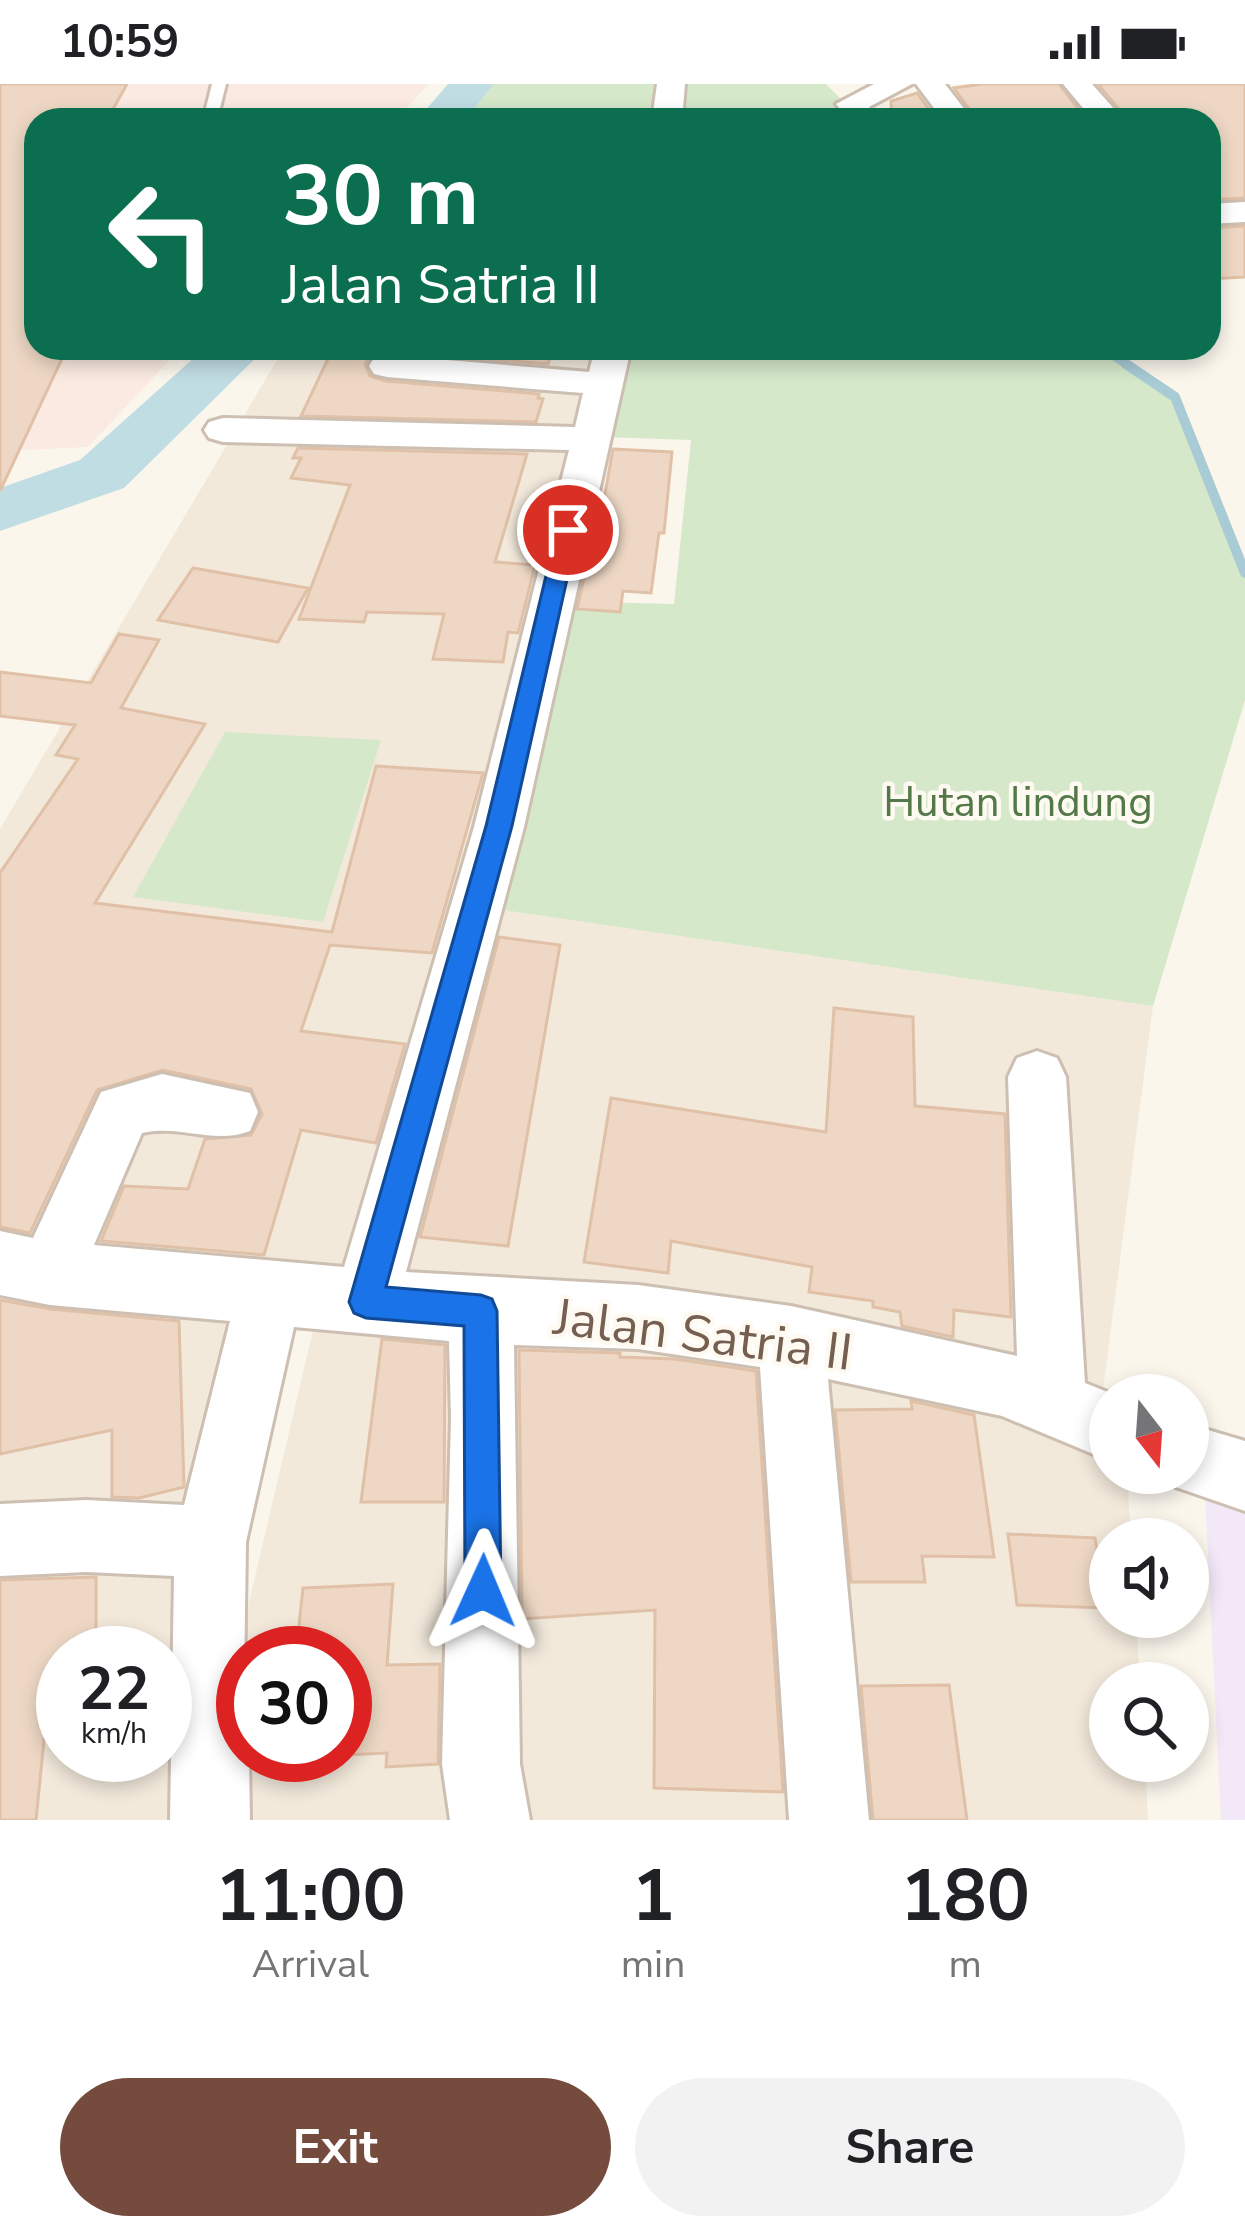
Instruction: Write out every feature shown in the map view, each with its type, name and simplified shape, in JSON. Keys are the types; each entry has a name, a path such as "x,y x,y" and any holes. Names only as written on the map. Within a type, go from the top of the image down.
{"street":[{"path":"854,108 850,104 898,84"},
{"path":"930,84 949,108"},
{"path":"1077,84 1098,108"},
{"path":"366,1302 499,826 609,366 386,366"},
{"path":"223,430 590,439"},
{"path":"1036,1077 1052,1401"},
{"path":"25,1268 122,1111 162,1101 229,1112"},
{"name":"Jalan Satria II","path":"25,1268 366,1302 638,1317 790,1339 1002,1383 1089,1417"},
{"path":"210,1820 210,1542 269,1293"},
{"path":"481,1311 485,1418 482,1765 490,1820"},
{"path":"790,1339 829,1820"},
{"path":"1209,1465 1245,1476"},
{"path":"0,1540 86,1536 210,1542"}],"lane":[{"path":"213,108 219,84"}],"shaded area":[{"path":"0,84 429,84 406,108 24,108 24,360 170,360 88,447 0,451"},
{"path":"277,360 618,360 363,1297 0,1268 0,829"},
{"path":"496,909 1153,1006 1105,1374 1089,1374 1089,1411 376,1294"},
{"path":"0,1284 298,1301 223,1550 201,1820 0,1820"},
{"path":"319,1305 746,1342 1089,1438 1089,1494 1128,1494 1130,1518 1089,1518 1089,1638 1137,1638 1139,1662 1089,1662 1089,1782 1146,1782 1148,1820 234,1820 239,1782 372,1782 372,1626 247,1626"},
{"path":"1205,1496 1245,1504 1245,1820 1221,1820"}],"green space":[{"path":"490,84 665,84 661,108 472,108"},
{"path":"686,84 826,84 849,108 681,108"},
{"name":"Hutan lindung","path":"623,360 1119,360 1175,397 1245,577 1245,700 1153,1006 496,909 558,601 674,604 691,440 604,437"},
{"path":"225,732 381,740 323,922 133,897"}],"building":[{"path":"0,84 127,84 114,108 24,108 24,360 61,360 0,491"},
{"path":"1059,84 1078,108 968,108 954,88"},
{"path":"1098,84 1245,84 1245,198 1221,199 1221,108 1118,108"},
{"path":"917,93 928,108 891,108 891,101"},
{"path":"1245,226 1245,277 1221,278 1221,227"},
{"path":"327,360 368,360 365,364 370,376 386,381 539,394 543,399 536,422 301,416"},
{"path":"498,360 549,360 548,364"},
{"path":"298,448 527,454 495,562 535,565 518,633 508,632 503,662 433,659 444,614 367,612 364,622 299,619 350,485 291,478 301,458 293,458"},
{"path":"613,449 672,452 664,533 659,533 651,593 623,591 620,612 577,609 593,538 597,538"},
{"path":"193,568 308,588 278,642 158,620"},
{"path":"119,634 159,640 121,708 205,724 95,903 332,932 376,766 483,773 432,953 330,945 301,1031 405,1044 376,1143 301,1130 264,1255 101,1241 124,1186 188,1189 205,1139 251,1135 262,1114 251,1089 163,1070 97,1090 30,1233 0,1227 0,873 78,759 56,755 75,725 0,716 0,672 91,683"},
{"path":"499,937 560,945 508,1246 420,1237"},
{"path":"834,1008 913,1017 915,1106 1005,1114 1011,1317 954,1310 953,1337 902,1326 900,1312 873,1307 873,1301 809,1292 812,1267 671,1241 668,1273 584,1262 611,1098 826,1132"},
{"path":"0,1300 179,1321 184,1487 139,1498 112,1497 112,1430 0,1454"},
{"path":"382,1339 445,1345 444,1502 361,1502"},
{"path":"519,1350 620,1353 620,1357 675,1359 756,1371 783,1792 654,1788 655,1610 522,1619"},
{"path":"911,1401 974,1415 994,1557 922,1556 925,1582 851,1582 835,1410 912,1409"},
{"path":"1008,1534 1089,1538 1089,1607 1017,1605"},
{"path":"96,1577 96,1626 36,1626 36,1782 40,1782 36,1820 0,1820 0,1580"},
{"path":"393,1584 387,1665 440,1664 438,1764 386,1767 387,1753 372,1754 372,1626 299,1626 303,1588"},
{"path":"949,1685 967,1820 873,1820 861,1686"}],"waterway":[{"path":"451,108 472,84"},
{"path":"0,510 102,474 225,360"},
{"path":"1119,360 1130,367"},
{"path":"1126,364 1175,397 1245,573"}],"route":[{"path":"483,1591 481,1311 366,1302 499,826 568,530"}]}
